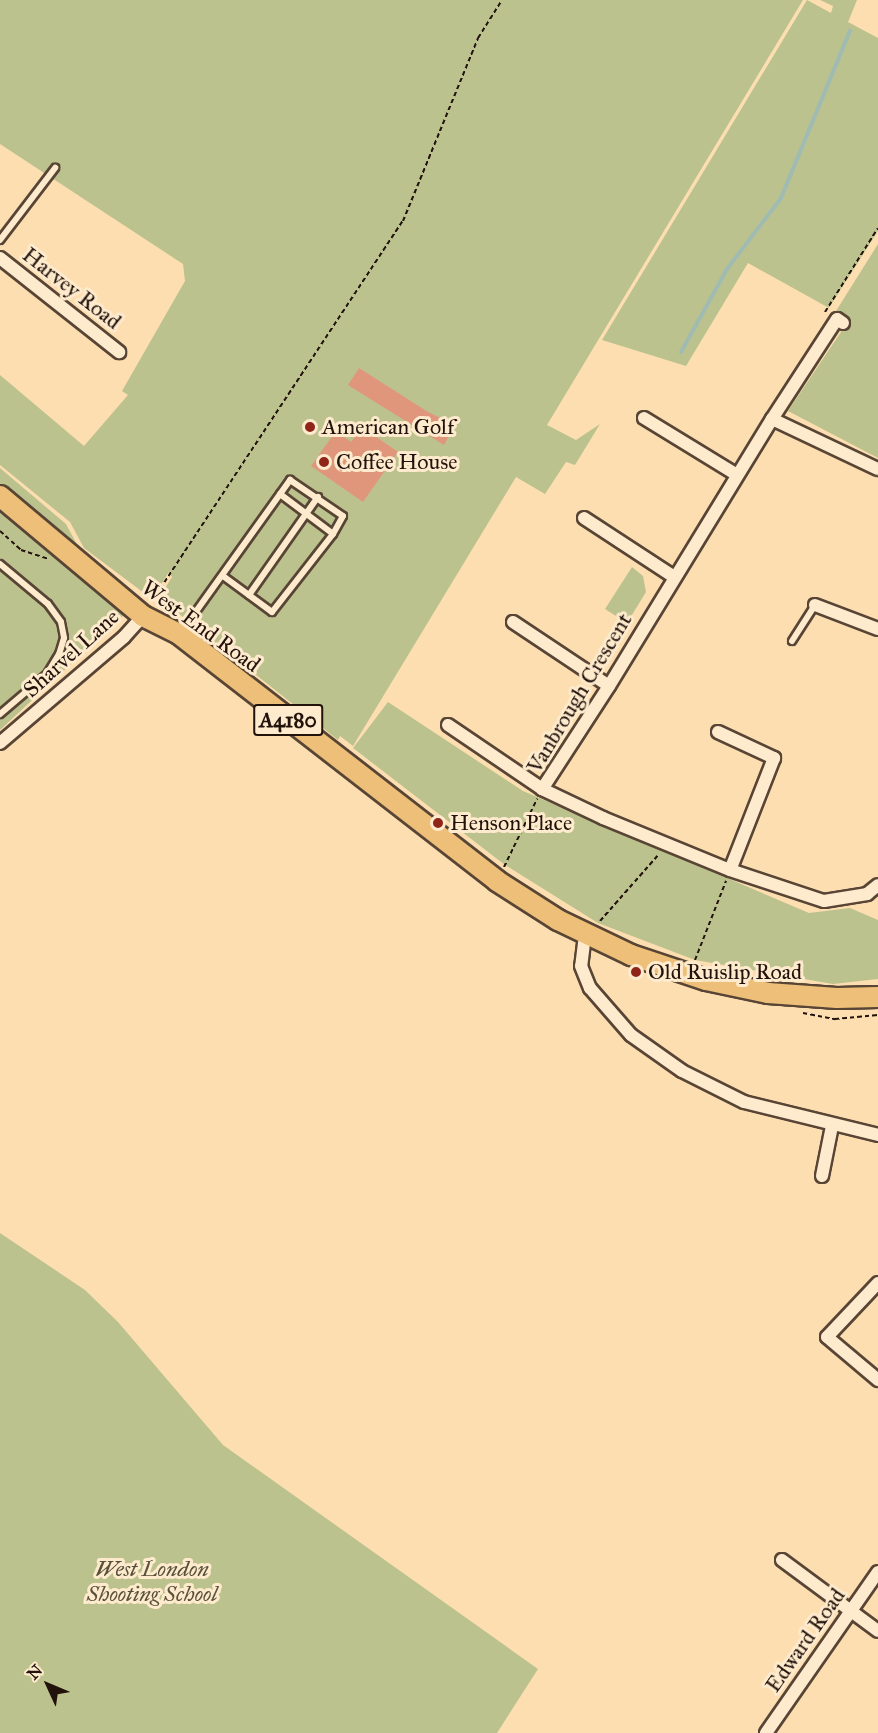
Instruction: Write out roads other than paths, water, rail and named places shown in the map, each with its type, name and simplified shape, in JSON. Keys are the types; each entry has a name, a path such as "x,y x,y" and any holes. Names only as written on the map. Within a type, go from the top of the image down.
{"main road":[{"name":"West End Road","path":"0,496 143,616 179,634 497,881 591,930"},
{"name":"A4180","path":"591,930 630,955 706,980 768,993 837,998 878,997"}],"street":[{"name":"Harvey Road","path":"0,258 119,352"},
{"name":"Vanbrough Crescent","path":"843,323 837,320 772,419 609,686 542,789 667,845 730,870 824,902 867,894 878,885"},
{"path":"644,418 737,475"},
{"path":"772,419 878,469"},
{"path":"584,518 674,577"},
{"path":"815,605 878,629"},
{"name":"Sharvel Lane","path":"0,743 117,643 143,616"},
{"path":"513,622 609,686"},
{"path":"448,724 542,789"},
{"path":"718,732 774,758 730,870"},
{"path":"591,930 581,966 585,981 631,1035 682,1071 744,1102 832,1126 878,1135"},
{"path":"822,1176 832,1126"},
{"path":"878,1283 827,1337 878,1380"},
{"path":"782,1560 878,1631"},
{"name":"Edward Road","path":"766,1733 878,1572"}],"lane":[{"path":"0,240 55,168"},
{"path":"179,634 290,480 343,516 333,534 272,612 223,576"},
{"path":"280,494 333,534"},
{"path":"249,595 318,497"},
{"path":"0,564 48,604 61,622 64,638 59,654 47,674 0,714"},
{"path":"792,641 815,605"}],"waterway":[{"path":"681,352 727,269 781,198 850,31"}],"place":[{"name":"American Golf","path":"310,427"},
{"name":"Coffee House","path":"324,462"},
{"name":"Henson Place","path":"438,823"},
{"name":"Old Ruislip Road","path":"636,972"}],"park label":[{"name":"West London Shooting School","path":"152,1580"}]}
